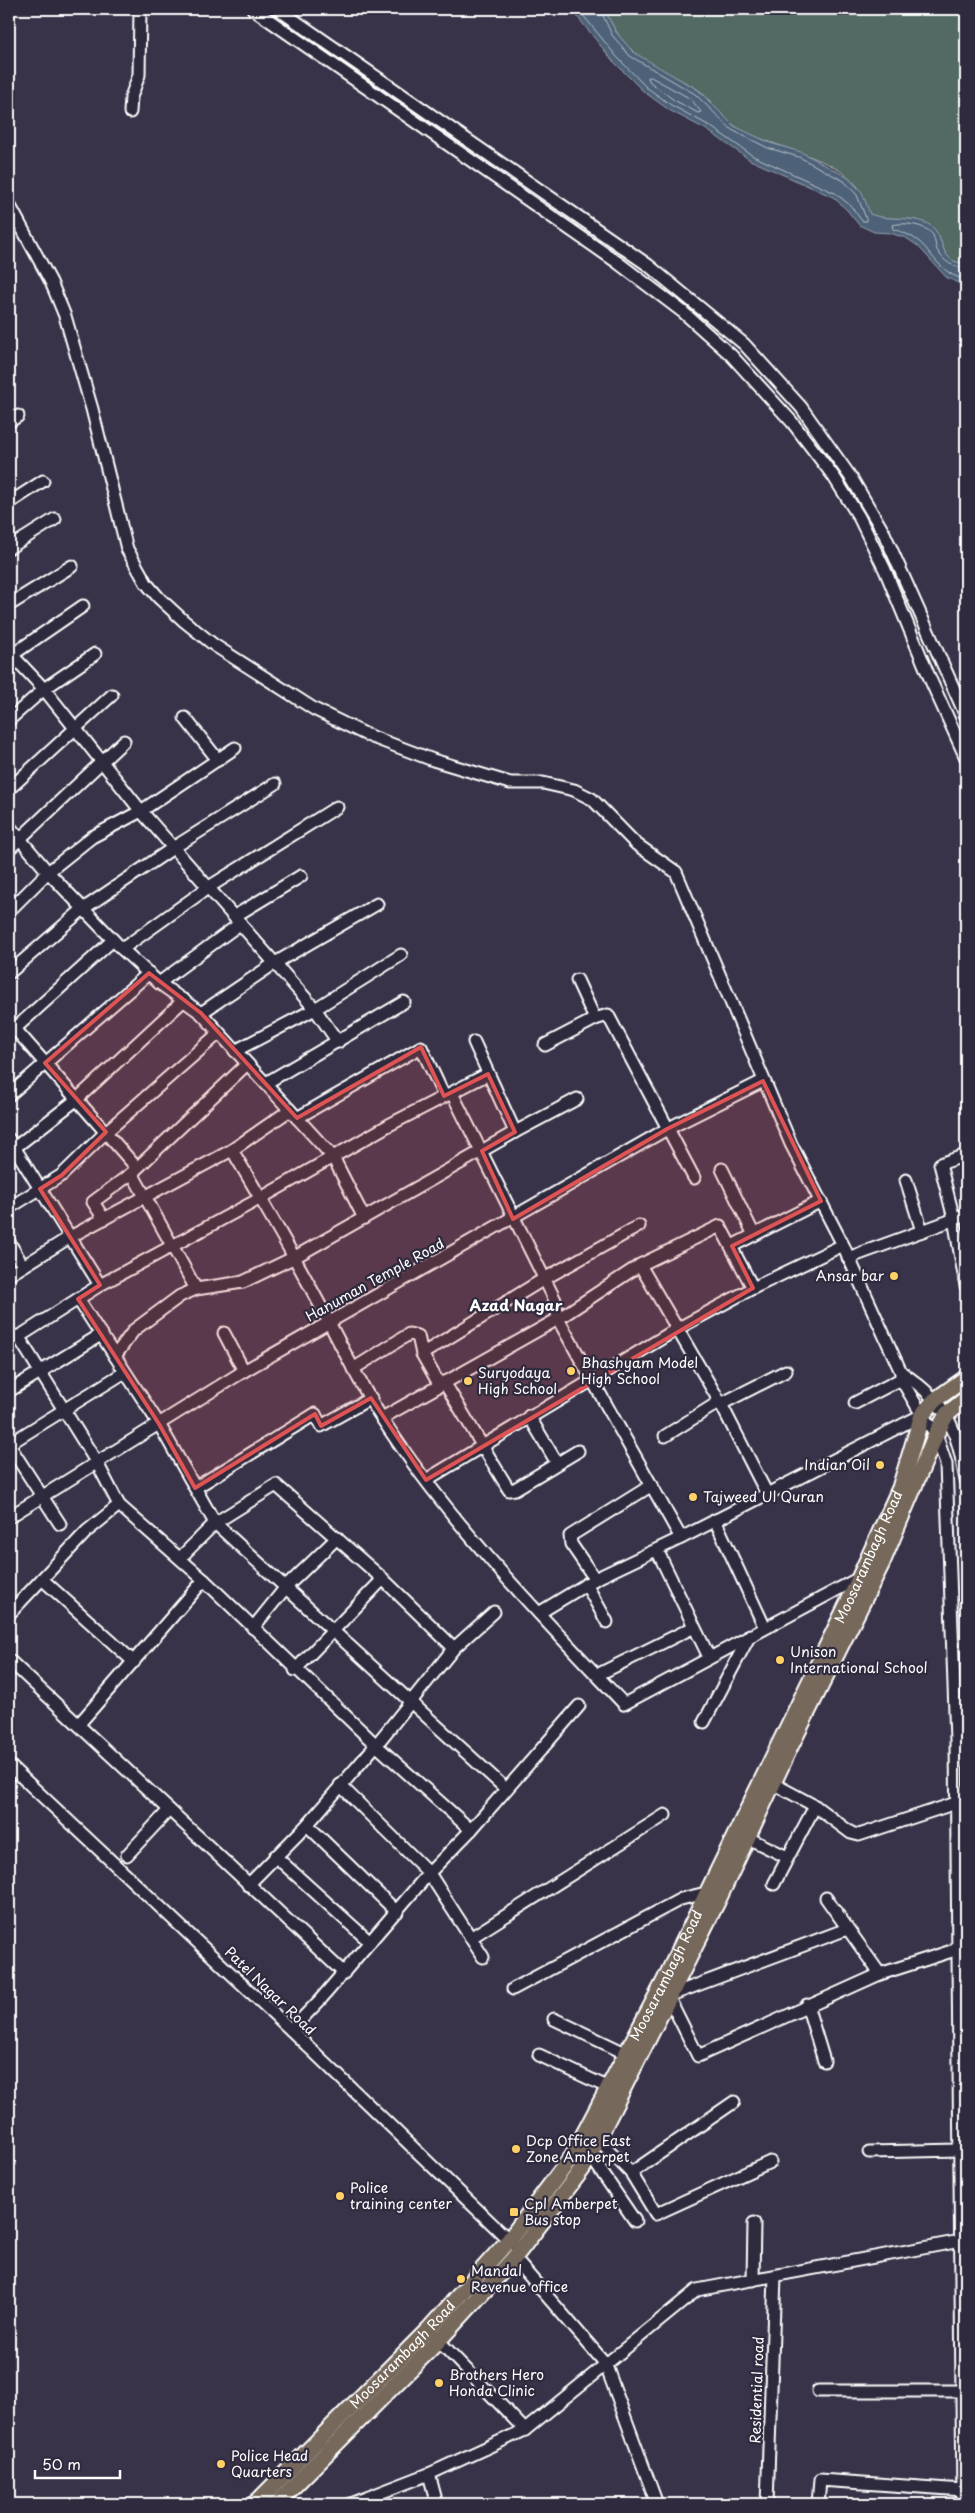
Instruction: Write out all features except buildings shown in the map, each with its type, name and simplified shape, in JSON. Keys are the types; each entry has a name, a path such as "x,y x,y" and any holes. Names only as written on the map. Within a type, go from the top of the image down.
{"main road":[{"name":"Moosarambagh Road","path":"514,2250 574,2155 706,1893 859,1578 900,1488 922,1415 935,1400 966,1378"},
{"path":"947,1414 966,1399"},
{"name":"Moosarambagh Road","path":"255,2504 276,2500 514,2250 583,2168 748,1838 881,1565 936,1434 947,1414"}],"street":[{"path":"130,112 131,97 138,75 140,9"},
{"path":"252,9 617,262 683,312 731,354 792,422 834,477 859,517 885,570 931,681 966,758"},
{"path":"278,9 648,265 744,344 801,408 852,479 880,525 966,716"},
{"path":"9,204 51,282 65,316 92,409 127,549 146,583 184,621 214,645 314,709 338,722 434,760 510,783 551,785 574,790 592,799 636,844 676,872 790,1144 843,1245 901,1375 922,1415 936,1434 946,1464 956,1740 960,2150 963,2241 963,2504"},
{"path":"9,503 42,481"},
{"path":"9,548 55,519"},
{"path":"9,605 72,566"},
{"path":"83,606 10,656 44,689 141,811 172,848 238,919 315,1009 338,1042"},
{"path":"9,720 44,689 95,654"},
{"path":"9,789 112,694"},
{"path":"185,718 218,760"},
{"path":"9,849 124,742"},
{"path":"9,911 48,872 92,837 141,811 234,748"},
{"path":"9,973 83,909 172,848 275,784"},
{"path":"122,949 209,887 337,807"},
{"path":"9,826 48,872 122,949 159,983 202,1013 333,1156 364,1218"},
{"path":"159,983 238,919 301,876"},
{"path":"202,1013 275,963 377,904"},
{"path":"113,940 11,1028 106,1132 134,1170 145,1196 196,1289"},
{"path":"235,1051 315,1009 401,955"},
{"path":"9,1095 149,973"},
{"path":"577,980 595,1019"},
{"path":"100,1285 40,1189 11,1147 76,1100 184,1000"},
{"path":"266,1083 404,1002"},
{"path":"545,1044 595,1019 608,1015 694,1178"},
{"path":"9,1208 62,1175 106,1132 219,1033"},
{"path":"474,1042 515,1132"},
{"path":"9,1275 70,1237 232,1150 293,1114 421,1047 482,1151 513,1219 555,1300 558,1319 682,1538"},
{"path":"104,1219 93,1202 134,1170 247,1064"},
{"path":"471,1830 295,1670 204,1580 119,1505 97,1463 40,1372 14,1340 100,1285 261,1198 333,1156 488,1074"},
{"name":"Hanuman Temple Road","path":"9,1517 244,1371 513,1219 667,1129 763,1081"},
{"path":"115,1356 134,1330 180,1296 196,1289 243,1282 295,1257 515,1132 578,1099"},
{"path":"232,1150 295,1257 352,1369 382,1418 426,1480 539,1613 624,1704 859,1578"},
{"path":"966,1155 940,1164 954,1219 966,1286"},
{"path":"722,1169 754,1235"},
{"path":"906,1180 922,1231"},
{"path":"732,1246 821,1201"},
{"path":"848,1258 966,1215"},
{"path":"422,1354 544,1279 640,1226"},
{"path":"382,1418 441,1383 558,1319 640,1265 720,1226 753,1288"},
{"path":"9,1242 23,1266"},
{"path":"426,1480 482,1444 677,1330 753,1288 843,1245"},
{"path":"640,1265 720,1403 767,1494"},
{"path":"211,1288 216,1299"},
{"path":"78,1299 159,1424 215,1524 286,1587 410,1704 506,1789"},
{"path":"224,1333 244,1371"},
{"path":"9,1391 102,1334"},
{"path":"352,1369 409,1334 418,1336 422,1354 482,1444 509,1490 515,1489 578,1451"},
{"path":"665,1436 720,1403 786,1371"},
{"path":"60,1524 9,1444 125,1372"},
{"path":"901,1375 935,1400 947,1414 960,1448 966,1480"},
{"path":"855,1403 901,1375"},
{"path":"195,1488 315,1414 321,1426 370,1398"},
{"path":"539,1613 590,1581 682,1538 922,1415"},
{"path":"529,1416 557,1463"},
{"path":"180,1558 215,1524 276,1485 384,1579 454,1648"},
{"path":"607,1622 590,1581 571,1544 570,1536 652,1485"},
{"path":"9,1614 87,1531 119,1505"},
{"path":"716,1520 765,1628"},
{"path":"252,1628 286,1587 337,1538"},
{"path":"657,1550 709,1657"},
{"path":"42,1579 134,1662"},
{"path":"295,1670 384,1579"},
{"path":"79,1724 204,1580"},
{"path":"248,1885 307,1826 410,1704 454,1648 494,1612"},
{"path":"597,1675 694,1627"},
{"path":"704,1722 750,1635"},
{"path":"9,1660 344,1973"},
{"path":"291,2030 344,1973 429,1873 471,1830 579,1706"},
{"name":"Patel Nagar Road","path":"9,1765 291,2030 514,2250 605,2363"},
{"path":"774,1784 815,1806 851,1833 859,1835 956,1803"},
{"path":"340,1786 429,1873 472,1937 483,1957"},
{"path":"774,1884 815,1806"},
{"path":"127,1855 169,1810"},
{"path":"472,1937 665,1815"},
{"path":"307,1826 397,1912"},
{"path":"748,1838 787,1858"},
{"path":"275,1856 370,1942"},
{"path":"513,1990 681,1899 706,1893"},
{"path":"826,1898 880,1974"},
{"path":"847,1929 668,1996 698,2056 807,2005 880,1974 958,1948"},
{"path":"807,2005 824,2061"},
{"path":"554,2020 626,2054"},
{"path":"539,2055 609,2088"},
{"path":"630,2173 734,2102"},
{"path":"598,2138 630,2173 656,2214 770,2162"},
{"path":"869,2152 960,2150"},
{"path":"590,2155 635,2221"},
{"path":"753,2280 754,2223"},
{"path":"351,2504 429,2474 525,2430 697,2290 963,2241"},
{"name":"Residential road","path":"767,2504 775,2276"},
{"path":"433,2336 525,2430"},
{"path":"605,2363 657,2504"},
{"path":"818,2391 963,2391"},
{"path":"429,2474 437,2504"},
{"path":"818,2504 820,2480 963,2490"}],"highlighted area":[{"path":"149,973 201,1013 297,1118 421,1047 444,1096 488,1074 515,1132 482,1151 513,1219 667,1129 763,1081 821,1201 732,1246 753,1288 426,1480 371,1398 321,1426 315,1414 195,1488 159,1424 78,1299 100,1285 40,1189 62,1175 106,1132 45,1063"}],"green space":[{"path":"604,9 966,9 966,263 951,259 947,255 936,231 924,222 884,218 869,214 861,192 851,180 838,170 821,161 749,134 735,126 697,89 649,63 629,48"}],"water":[{"path":"571,9 604,9 616,32 633,52 698,90 734,126 770,143 801,152 847,177 862,192 870,214 885,218 917,220 931,226 936,231 947,255 957,262 966,263 966,287 946,277 918,246 906,238 890,233 874,232 859,225 833,197 750,160 707,130 669,110 643,91 613,61"}],"place":[{"name":"Ansar bar","path":"894,1276"},
{"name":"Bhashyam Model High School","path":"571,1371"},
{"name":"Suryodaya High School","path":"468,1381"},
{"name":"Indian Oil","path":"880,1465"},
{"name":"Tajweed Ul Quran","path":"693,1497"},
{"name":"Unison International School","path":"780,1660"},
{"name":"Dcp Office East Zone Amberpet","path":"516,2149"},
{"name":"Police training center","path":"340,2196"},
{"name":"Cpl Amberpet Bus stop","path":"514,2212"},
{"name":"Mandal Revenue office","path":"461,2279"},
{"name":"Brothers Hero Honda Clinic","path":"439,2383"},
{"name":"Police Head Quarters","path":"221,2464"}],"district":[{"name":"Azad Nagar","path":"516,1306"}]}
